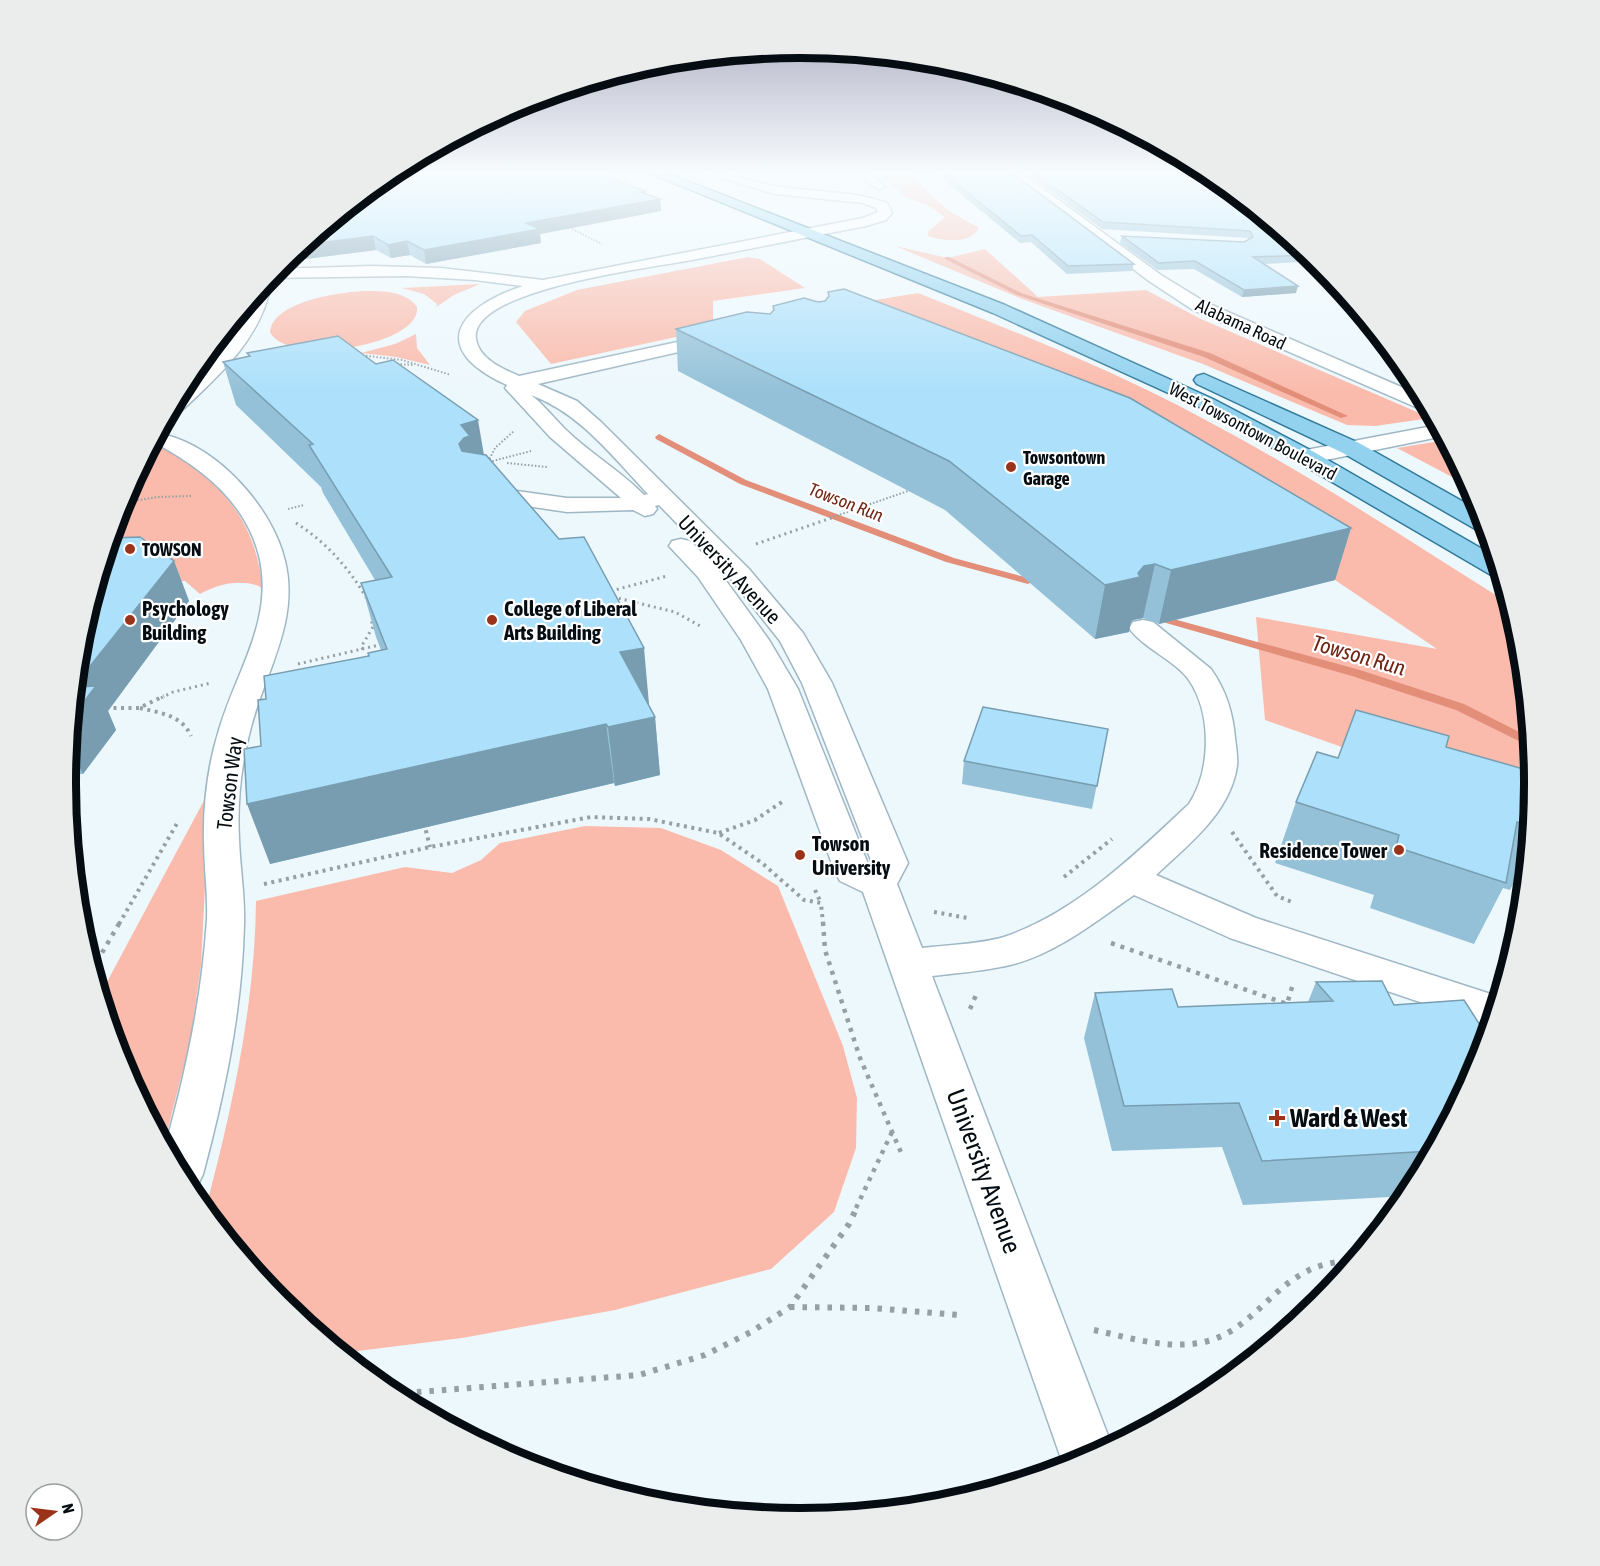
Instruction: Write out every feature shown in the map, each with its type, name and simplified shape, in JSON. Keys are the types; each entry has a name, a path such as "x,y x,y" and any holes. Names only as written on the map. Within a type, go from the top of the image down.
{"main road":[{"name":"West Towsontown Boulevard","path":"835,245 999,309 1168,366 1280,413 1351,448 1474,518"},
{"name":"West Towsontown Boulevard","path":"999,309 1206,403 1306,457 1491,564"}],"street":[{"name":"University Avenue","path":"750,245 546,285 501,301 475,319 467,331 467,343 475,356 513,383 519,394 542,414 557,433 652,501 740,574 793,639 817,683 890,863 879,884"},
{"name":"Alabama Road","path":"1111,245 1155,278 1199,306 1414,399"},
{"path":"285,274 344,272 473,275 546,285"},
{"path":"196,384 244,333 258,309 260,300"},
{"path":"513,383 671,348 698,351 740,338"},
{"path":"1306,457 1433,432"},
{"name":"Towson Way","path":"164,438 210,467 229,483 258,522 270,550 277,603 268,641 239,714 226,771 221,834 226,892 223,958 214,1034 183,1162"},
{"path":"481,493 568,506 624,507 652,501"},
{"name":"University Avenue","path":"652,501 756,640 783,689 853,872 879,884 1085,1449"},
{"path":"908,965 1009,951 1062,926 1131,879 1201,812 1214,791 1221,765 1218,713 1201,675 1143,628"},
{"path":"1131,879 1243,928 1488,1009"}],"path":[{"path":"351,355 386,357 451,375"},
{"path":"391,364 426,367"},
{"path":"488,462 495,448 516,428"},
{"path":"488,462 533,451"},
{"path":"488,462 555,468"},
{"path":"746,548 908,490"},
{"path":"133,501 191,496 246,505 287,517 316,535 342,560 368,599"},
{"path":"601,593 666,576"},
{"path":"610,596 675,612 710,631"},
{"path":"363,649 361,647 372,627 371,617"},
{"path":"293,665 379,645"},
{"path":"139,708 173,692 217,682"},
{"path":"95,708 139,708 176,717 190,731 193,743"},
{"path":"98,961 196,792 226,771"},
{"path":"779,792 786,811"},
{"path":"718,833 754,820 782,802"},
{"path":"226,892 430,847 591,817 649,819 718,833 762,863 804,900 821,903 825,950 860,1058 903,1156"},
{"path":"423,820 430,847"},
{"path":"1227,825 1277,896 1298,905"},
{"path":"1058,880 1117,836"},
{"path":"932,912 972,919"},
{"path":"1104,946 1113,942 1287,1004 1296,976"},
{"path":"970,1008 978,992"},
{"path":"410,1393 639,1375 705,1355 751,1332 790,1307 849,1224 892,1131"},
{"path":"1094,1330 1167,1345 1207,1341 1244,1325 1296,1277 1324,1264 1345,1261"},
{"path":"790,1307 872,1308 960,1315"}],"shaded area":[{"path":"895,246 948,258 985,249 1038,297 1146,290 1201,319 1423,415 1426,419 1375,426 1347,425 1203,364 1022,299"},
{"path":"748,257 760,259 805,288 713,301 713,329 551,364 516,322 525,311 577,290"},
{"path":"480,284 454,295 436,307 437,304 424,294 402,288"},
{"path":"365,291 393,293 407,298 417,307 413,321 399,332 377,341 325,350 281,343 270,332 274,321 295,306 325,296"},
{"path":"918,293 1096,366 1240,438 1395,531 1501,598 1511,642 1523,736 1523,815 1518,809 1265,720 1256,617 1437,649 1335,580 1122,444 827,308"},
{"path":"416,334 417,348 430,365 396,357 361,353 395,344"},
{"path":"1438,441 1457,480 1397,448"},
{"path":"159,446 198,471 216,486 243,521 259,565 263,591 259,586 236,583 221,585 200,594 185,581 170,581 107,571 131,506"},
{"path":"215,780 205,887 201,965 190,1042 167,1133 131,1060 105,986"},
{"path":"585,826 661,828 721,850 778,886 843,1046 857,1098 856,1148 834,1212 771,1269 615,1310 462,1338 351,1352 322,1328 255,1261 208,1200 233,1096 247,1018 255,940 256,901 405,867 452,873 481,860 500,843"}],"building":[{"path":"415,245 451,245 424,250"},
{"path":"1044,245 1109,245 1134,264 1068,266"},
{"path":"1134,245 1285,245 1296,255 1253,257 1298,286 1244,290 1195,261 1159,263"},
{"path":"844,289 1130,398 1351,528 1171,570 1155,564 1144,566 1138,573 1140,577 1105,585 949,461 676,329 747,312 770,314 774,310 773,306 804,298 818,302 825,301 829,296 828,292"},
{"name":"College of Liberal Arts Building","path":"338,336 376,364 393,360 478,420 461,425 470,436 464,438 459,444 462,451 486,455 559,539 584,537 644,648 620,652 655,717 608,727 606,724 247,804 244,749 261,746 258,700 266,699 264,676 369,656 368,653 387,649 361,583 392,577 309,445 313,444 223,362 250,356 247,353"},
{"path":"140,537 174,561 84,673 100,595 119,538"},
{"path":"96,686 80,706 82,688"},
{"path":"983,707 1108,729 1097,786 964,761"},
{"path":"1356,710 1449,736 1446,747 1524,769 1523,824 1517,822 1506,883 1396,847 1399,835 1296,802 1317,752 1338,758"},
{"name":"Ward & West","path":"1382,981 1394,1005 1464,1000 1482,1027 1450,1103 1423,1152 1262,1161 1239,1103 1124,1106 1095,993 1172,989 1178,1007 1333,1001 1316,982"}],"waterway":[{"path":"947,258 1019,294 1207,355 1344,416"},
{"name":"Towson Run","path":"659,437 743,482 950,560 1028,581"},
{"name":"Towson Run","path":"1170,621 1356,673 1460,707 1523,739"}],"place":[{"name":"Towsontown Garage","path":"1011,467"},
{"name":"TOWSON","path":"130,549"},
{"name":"Psychology Building","path":"130,620"},
{"name":"College of Liberal Arts Building","path":"492,620"},
{"name":"Residence Tower","path":"1399,850"},
{"name":"Towson University","path":"800,855"},
{"name":"Ward & West","path":"1277,1118"}]}
